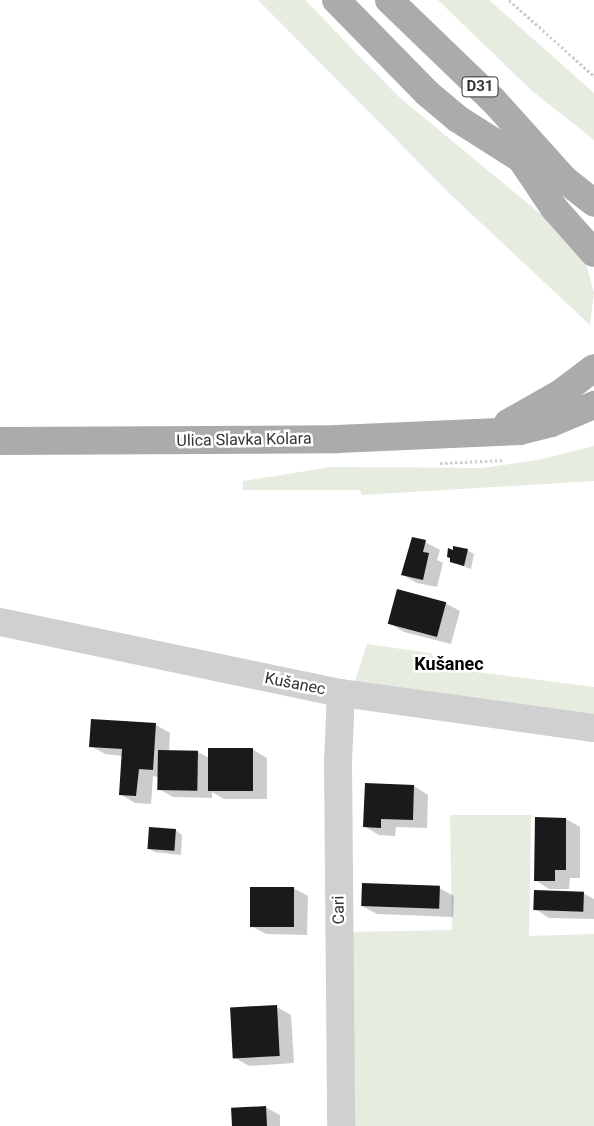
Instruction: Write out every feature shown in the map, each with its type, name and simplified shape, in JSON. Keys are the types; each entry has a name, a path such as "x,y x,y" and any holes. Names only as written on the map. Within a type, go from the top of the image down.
{"main road":[{"name":"D31","path":"336,0 427,93 458,119 521,159 565,180 592,200"},
{"name":"D31","path":"389,0 493,100 565,180"},
{"path":"521,159 554,208 594,253"},
{"name":"Ulica Slavka Kolara","path":"488,432 536,408 594,368"},
{"name":"Ulica Slavka Kolara","path":"0,441 336,439 520,431 551,423 594,405"}],"street":[{"name":"Kušanec","path":"0,622 341,693 594,728"},
{"name":"Cari","path":"341,693 338,771 341,1126"}],"path":[{"path":"509,0 594,76"}],"shaded area":[{"path":"258,0 305,0 399,97 571,239 585,260 594,293 590,325 450,194"},
{"path":"438,0 489,0 594,93 594,140 532,91"},
{"path":"594,446 594,481 362,495 360,490 243,490 243,481 331,467 482,468 538,460"},
{"path":"367,644 443,655 439,667 594,687 594,719 354,684"},
{"path":"450,815 531,815 529,936 594,934 594,1126 350,1126 349,932 452,930"}],"building":[{"path":"412,537 426,540 423,552 429,553 423,580 401,575"},
{"path":"453,546 468,549 464,566 450,562 450,558 447,557 448,548 453,550"},
{"path":"397,589 446,602 437,637 388,624"},
{"path":"91,719 156,723 153,770 139,769 136,796 119,795 122,749 89,747"},
{"path":"208,748 253,748 253,791 208,791"},
{"path":"158,750 198,751 197,791 157,790"},
{"path":"365,783 414,785 413,820 381,819 381,828 363,827"},
{"path":"535,817 566,818 566,870 555,870 555,881 534,881"},
{"path":"149,827 176,829 174,851 147,849"},
{"path":"362,883 440,886 439,909 361,906"},
{"path":"250,887 294,887 294,927 250,927"},
{"path":"534,890 584,892 583,912 533,910"},
{"path":"277,1005 280,1056 233,1058 230,1007"},
{"path":"266,1106 267,1126 232,1126 231,1108"}],"district":[{"name":"Kušanec","path":"449,664"}]}
